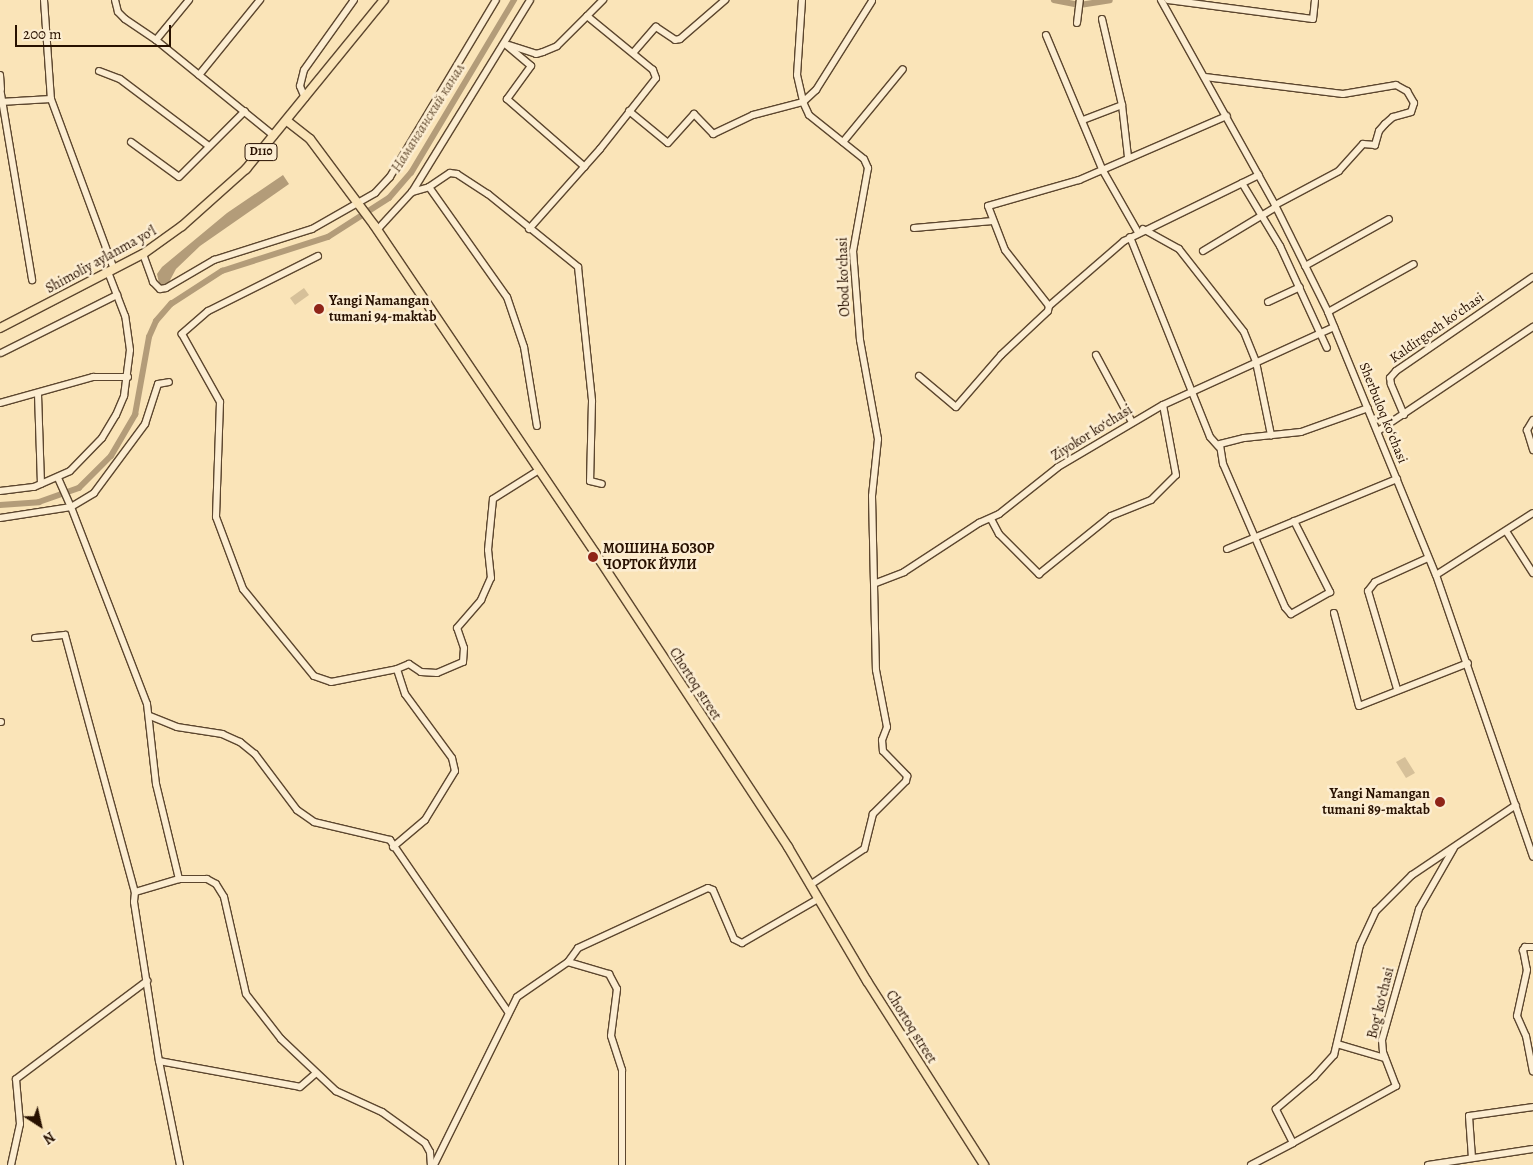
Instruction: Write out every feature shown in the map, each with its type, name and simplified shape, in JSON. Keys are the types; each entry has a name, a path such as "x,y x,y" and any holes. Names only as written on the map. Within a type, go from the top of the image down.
{"main road":[{"name":"Shimoliy aylanma yoʻl","path":"0,328 143,254 215,198 287,121 384,0"},
{"name":"Chortoq street","path":"287,121 310,139 358,203 539,470 810,885 984,1165"}],"street":[{"path":"0,492 59,479 70,471 102,438 124,396 128,377 130,350 111,271 51,99 44,0"},
{"path":"156,40 189,0"},
{"path":"199,76 260,0"},
{"path":"305,98 300,86 304,70 354,0"},
{"path":"143,254 153,282 160,289 166,288 214,260 312,229 333,219 375,193 390,177 496,0"},
{"path":"375,227 412,192 461,117 530,0"},
{"path":"504,44 530,52 543,52 557,46 603,0"},
{"path":"633,53 656,27 675,40 680,39 725,0"},
{"name":"Obod koʻchasi","path":"802,0 797,75 802,102 809,115 864,159 868,168 853,251 860,340 878,439 872,496 876,583"},
{"path":"1077,21 1080,0"},
{"name":"Sherbuloq koʻchasi","path":"1161,0 1206,76 1259,175 1328,312 1436,575 1468,663 1533,857"},
{"path":"1168,0 1314,18 1314,0"},
{"path":"117,1 120,15 156,40 274,136"},
{"path":"629,111 668,142 694,114 714,134 753,115 802,102 816,90 872,1"},
{"path":"529,229 585,166 656,78 653,70 587,16"},
{"path":"1102,19 1122,105 1128,157"},
{"path":"1046,35 1102,169 1141,231 1179,250 1192,263 1244,332 1256,362 1271,435"},
{"path":"504,44 531,66 507,94 508,101 585,166"},
{"path":"843,142 903,68"},
{"path":"99,71 120,78 209,146"},
{"path":"0,75 1,102 32,280"},
{"path":"1203,251 1275,206 1339,171 1363,144 1375,145 1379,131 1385,124 1393,117 1411,112 1414,103 1407,91 1396,85 1343,94 1206,76"},
{"path":"1,102 51,99"},
{"path":"1083,120 1122,105"},
{"path":"131,142 179,177 245,111"},
{"path":"1049,306 1007,254 988,206 1057,189 1227,116"},
{"path":"412,192 429,187 450,173 457,174 488,194 529,229 576,264 580,272 592,400 590,481 602,484"},
{"path":"918,376 956,407 1001,356 1048,311 1049,306 1130,237 1259,175"},
{"path":"1242,183 1300,287 1327,348"},
{"path":"429,187 507,297 524,347 537,426"},
{"path":"1305,266 1389,219"},
{"path":"914,228 993,221"},
{"path":"1130,237 1193,390 1210,437 1219,448 1223,464 1285,607 1291,614 1330,592 1294,521"},
{"path":"318,256 208,311 182,334 220,402 216,517 243,590 314,676 331,682 397,669 409,664 421,672 438,673 463,662 464,648 457,628 481,600 491,578 488,550 493,499 539,470"},
{"path":"1328,312 1414,264"},
{"name":"Kaldirgoch koʻchasi","path":"1404,416 1391,384 1390,378 1396,371 1533,277"},
{"path":"1268,302 1300,287"},
{"path":"1,354 117,295"},
{"name":"Ziyokor koʻchasi","path":"876,583 904,572 979,523 991,519 1058,467 1163,404 1334,327"},
{"path":"1378,432 1533,327"},
{"path":"1096,355 1132,422"},
{"path":"0,403 94,377 128,377"},
{"path":"0,518 69,504 94,493 145,424 158,384 168,382"},
{"path":"38,394 42,484"},
{"path":"991,519 999,534 1039,574 1111,516 1151,500 1176,474 1163,404"},
{"path":"1219,448 1227,440 1301,432 1368,408"},
{"path":"1533,420 1526,430 1533,450"},
{"path":"59,479 150,716 156,784 179,879"},
{"path":"1228,549 1397,479"},
{"path":"1436,575 1533,513"},
{"path":"1506,531 1533,574"},
{"path":"1397,689 1368,591 1375,582 1428,558"},
{"path":"810,885 864,849 873,814 906,781 905,771 886,756 882,745 887,727 876,670 876,583"},
{"path":"1334,613 1359,706 1397,689 1468,663"},
{"path":"35,638 65,635 135,892 159,1061 180,1165"},
{"path":"394,847 425,820 455,771 452,758 405,694 397,669"},
{"path":"150,716 177,727 222,734 240,742 255,754 297,810 314,822 390,840 508,1012"},
{"name":"Bogʻ koʻchasi","path":"1293,1143 1277,1106 1326,1066 1337,1044 1356,961 1370,921 1397,888 1516,805"},
{"name":"Bogʻ koʻchasi","path":"1251,1165 1394,1089 1397,1081 1385,1058 1382,1040 1419,909 1454,847"},
{"path":"135,892 179,879 198,877 216,884 224,897 246,994 281,1039 344,1097 382,1112 425,1143 430,1152 432,1165"},
{"path":"432,1165 508,1012 525,990 568,962 578,948 708,888 713,890 734,939 742,943 818,899"},
{"path":"1533,947 1526,946 1523,950 1527,970 1518,1016 1526,1036 1533,1071"},
{"path":"568,962 609,974 617,988 611,1036 622,1070 622,1165"},
{"path":"11,1165 20,1124 16,1079 147,981"},
{"path":"1337,1044 1385,1058"},
{"path":"159,1061 300,1087 316,1073"},
{"path":"1472,1158 1469,1116 1533,1106"},
{"path":"1428,1165 1533,1149"}],"shaded area":[{"path":"283,175 289,184 200,246 176,269 169,282 163,285 159,283 157,274 162,267 227,213"},
{"path":"304,288 309,295 295,305 290,298"},
{"path":"1405,757 1415,773 1406,778 1396,762"}],"waterway":[{"name":"Наманганский канал","path":"0,505 39,502 79,488 111,456 135,415 149,337 156,321 171,304 222,271 328,237 389,198 411,173 514,0"},
{"name":"Наманганский канал","path":"1054,0 1080,5 1110,0"}],"place":[{"name":"Yangi Namangan tumani 94-maktab","path":"319,309"},
{"name":"МОШИНА БОЗОР ЧОРТОК ЙУЛИ","path":"593,557"},
{"name":"Yangi Namangan tumani 89-maktab","path":"1440,802"}]}
